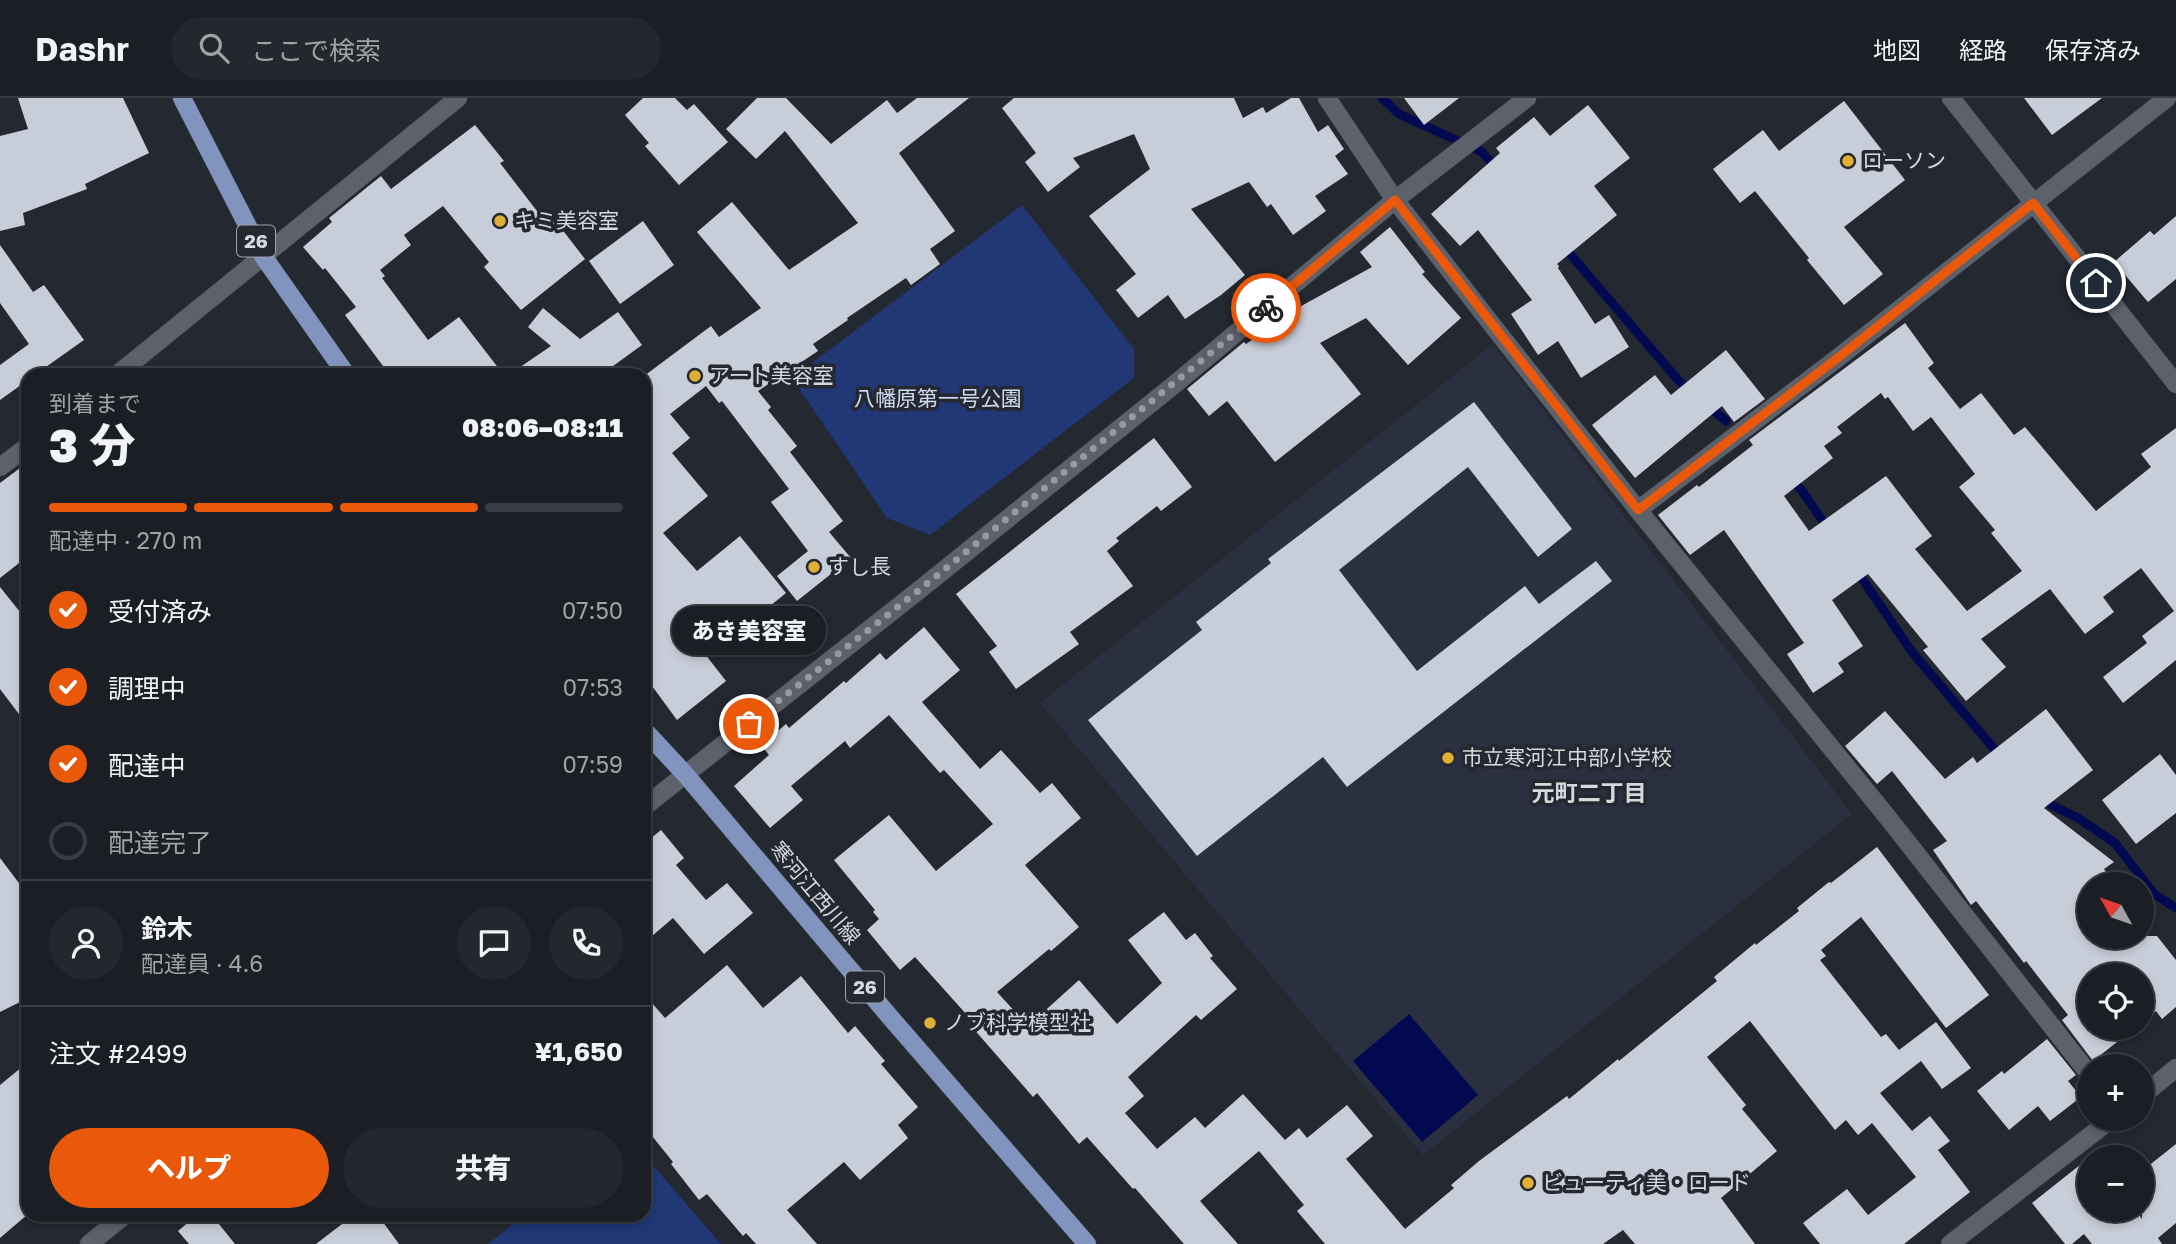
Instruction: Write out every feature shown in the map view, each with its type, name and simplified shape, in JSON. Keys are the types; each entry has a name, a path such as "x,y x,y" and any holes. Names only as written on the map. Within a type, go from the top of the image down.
{"main road":[{"name":"26","path":"182,98 264,256 342,368"},
{"name":"寒河江西川線","path":"651,738 1087,1244"}],"street":[{"path":"125,368 458,98"},
{"path":"1327,98 1395,200 1638,510 1889,819 2077,1058"},
{"path":"651,801 918,591 1154,401 1395,200 1527,98"},
{"path":"1951,98 2176,384"},
{"path":"1638,510 1828,365 2167,98"},
{"path":"0,467 21,451"},
{"path":"2154,1086 2176,1069"},
{"path":"1950,1244 2096,1131"},
{"path":"89,1244 116,1222"}],"shaded area":[{"name":"市立寒河江中部小学校","path":"1493,344 1852,814 1423,1155 1040,703"},
{"path":"1409,1014 1478,1095 1422,1142 1353,1061"}],"green space":[{"name":"八幡原第一号公園","path":"1022,205 1134,349 1134,378 930,535 887,518 792,378"},
{"path":"651,1163 721,1244 488,1244 515,1222 651,1222"}],"building":[{"path":"18,98 123,98 149,153 85,184 87,189 23,213 25,225 0,231 0,136 28,129"},
{"path":"643,98 675,98 687,110 694,104 728,142 679,185 645,146 649,143 625,115"},
{"path":"757,98 786,98 831,144 887,100 897,113 917,98 969,98 899,153 955,231 930,249 940,264 911,285 906,278 847,318 848,320 813,344 818,351 758,391 771,407 768,410 797,446 790,452 843,521 829,532 851,558 797,601 777,576 808,551 771,502 789,489 722,401 719,403 706,386 670,414 690,438 672,453 708,496 663,533 697,571 740,536 786,593 748,624 732,605 694,640 726,681 677,720 651,685 651,371 711,326 719,337 761,308 697,232 732,202 789,270 858,223 785,131 756,159 726,129"},
{"path":"1014,98 1234,98 1243,118 1263,107 1266,113 1291,98 1299,98 1318,132 1328,125 1344,149 1335,156 1348,174 1315,196 1326,211 1293,235 1271,204 1267,207 1249,182 1191,209 1245,275 1185,319 1168,295 1138,318 1116,290 1136,274 1089,216 1150,169 1134,134 1073,158 1080,167 1048,192 1025,162 1036,153 1002,108"},
{"path":"1404,98 1459,98 1424,125"},
{"path":"2024,98 2102,98 2052,135"},
{"path":"1844,101 1905,180 1844,227 1883,274 1844,305 1755,191 1740,203 1713,169 1763,130 1779,151"},
{"path":"1588,105 1630,158 1594,186 1617,215 1557,264 1595,324 1609,315 1629,347 1581,378 1558,341 1538,355 1511,314 1532,300 1478,230 1460,246 1431,214 1500,153 1496,148 1534,117 1550,136"},
{"path":"475,125 504,161 500,163 547,224 554,219 585,259 521,310 484,267 489,262 443,206 404,235 411,245 380,270 385,276 382,278 428,340 459,317 498,368 385,368 345,315 356,307 325,268 323,270 303,247 332,222 329,218 381,176 391,189"},
{"path":"2176,216 2176,279 2148,302 2114,262 2150,231 2154,235"},
{"path":"643,221 674,265 620,304 589,261"},
{"path":"1390,227 1425,272 1422,274 1461,318 1408,365 1366,318 1320,343 1361,394 1275,462 1227,401 1209,416 1187,389 1244,342 1246,344 1303,305 1372,267 1360,252"},
{"path":"0,245 33,292 44,285 84,340 44,368 21,368 21,385 0,400 0,365 29,344 0,303"},
{"path":"543,308 580,339 618,312 642,345 610,368 519,368 551,346 528,327"},
{"path":"1905,323 1934,363 1928,368 1960,409 1981,393 2014,435 2025,427 2096,511 2151,467 2141,454 2176,428 2176,660 2123,703 2103,677 2147,643 2142,636 2174,611 2141,568 2103,597 2114,612 2085,634 2050,589 1981,639 2006,667 1966,701 1923,650 1928,647 1868,574 1832,600 1863,646 1838,663 1844,672 1813,693 1787,654 1804,643 1724,530 1690,555 1658,515 1753,445 1749,440","holes":["1881,393 1885,399 1888,397 1913,431 1931,417 1975,474 1959,487 1995,530 1991,533 2022,571 1967,611 1915,549 1932,536 1886,476 1809,531 1784,496 1833,458 1824,446 1842,433 1837,427"]},
{"path":"1726,350 1765,399 1734,422 1722,406 1635,478 1592,425 1655,375 1671,395"},
{"path":"1474,402 1572,529 1538,557 1468,467 1339,570 1417,671 1525,586 1539,604 1596,561 1612,581 1347,787 1323,757 1197,856 1088,720 1202,630 1196,622 1271,563 1268,559"},
{"path":"1154,438 1192,487 1161,511 1157,506 1116,538 1119,541 1107,551 1133,586 1070,632 1079,644 1016,689 989,652 997,646 956,594"},
{"path":"21,467 21,562 0,578 0,483"},
{"path":"0,587 21,613 21,717 0,689"},
{"path":"924,627 960,670 922,702 980,769 1001,750 1040,793 1052,783 1081,818 1025,865 1079,927 997,992 1028,1026 1079,980 1117,1024 1162,983 1128,940 1164,912 1186,940 1195,933 1213,956 1210,958 1237,989 1201,1020 1196,1015 1128,1077 1144,1096 1125,1113 1157,1149 1195,1117 1205,1128 1243,1094 1285,1140 1299,1128 1307,1138 1347,1105 1373,1136 1346,1159 1405,1229 1454,1188 1451,1185 1479,1161 1567,1096 1569,1099 1618,1059 1619,1061 1717,981 1714,977 1799,911 1797,908 1877,847 1989,995 1946,1028 1861,917 1821,950 1826,956 1820,960 1881,1037 1886,1034 1899,1050 1936,1022 1971,1068 1942,1089 1921,1061 1880,1093 1912,1131 1930,1116 1950,1141 1938,1150 1970,1192 1904,1244 1820,1244 1803,1223 1847,1189 1868,1215 1916,1177 1872,1123 1858,1135 1846,1120 1835,1130 1750,1021 1707,1057 1746,1105 1742,1109 1777,1151 1721,1198 1755,1244 1635,1244 1623,1230 1603,1244 1325,1244 1297,1211 1304,1205 1259,1151 1200,1201 1238,1244 1184,1244 1087,1137 1079,1144 1037,1093 1033,1097 972,1027 975,1024 915,957 900,970 867,930 879,919 873,912 875,910 834,860 889,815 936,871 993,824 944,770 940,773 889,715 850,748 845,741 791,786 803,800 770,828 734,786 769,755 761,745 786,724 789,728 880,653 886,660"},
{"path":"2046,709 2093,770 2044,808 2114,862 2104,869 2106,872 2077,872 2077,949 2154,949 2154,936 2157,936 2176,960 2176,1007 2162,1019 2156,1011 2154,1013 2154,963 2077,963 2077,1040 2062,1020 2068,1015 1976,901 1971,905 1933,850 1947,841 1892,771 1877,784 1845,746 1885,711 1945,779 1973,757 1977,763"},
{"path":"2160,754 2176,775 2176,813 2136,844 2102,800"},
{"path":"661,830 684,858 676,865 706,900 727,883 753,913 704,954 673,918 651,937 651,838"},
{"path":"0,858 21,886 21,1002 0,1012"},
{"path":"727,965 763,1008 801,976 848,1033 855,1026 885,1061 881,1064 918,1107 898,1125 908,1138 860,1180 844,1162 787,1210 817,1244 756,1244 746,1233 743,1236 707,1194 699,1200 651,1135 651,1002 665,1018"},
{"path":"2047,1039 2076,1075 2068,1081 2077,1092 2077,1100 2050,1121 2038,1106 2009,1130 1977,1091 2002,1071 2004,1074"},
{"path":"2077,1040 2120,1040 2102,1054 2088,1054"},
{"path":"21,1068 21,1220 0,1238 0,1085"},
{"path":"2176,1144 2176,1223 2158,1238 2162,1244 2092,1244 2084,1234 2072,1244 2065,1244 2032,1203 2077,1167 2077,1222 2154,1222 2154,1161"},
{"path":"189,1222 217,1222 235,1244 189,1244 178,1231"},
{"path":"345,1222 383,1222 399,1244 316,1244"}],"waterway":[{"path":"1382,98 1399,114 1482,152 1498,170"},
{"path":"1564,247 1678,380 1691,391"},
{"path":"1707,405 1726,421"},
{"path":"1791,480 1800,488 1829,530"},
{"path":"1856,570 1912,652 2002,758"},
{"path":"2042,797 2115,843 2154,894 2176,908"}],"way so far":[{"path":"749,724 918,591 1266,308"}],"place":[{"name":"ローソン","path":"1848,161"},
{"name":"キミ美容室","path":"500,221"},
{"name":"アート美容室","path":"695,376"},
{"name":"すし長","path":"814,567"},
{"name":"あき美容室","path":"749,724"},
{"name":"市立寒河江中部小学校","path":"1448,758"},
{"name":"ノブ科学模型社","path":"930,1023"},
{"name":"ビューティ美・ロード","path":"1528,1183"}],"district":[{"name":"元町二丁目","path":"1589,793"}],"route":[{"path":"1266,308 1395,200 1638,510 1839,357 2033,203 2096,283"}]}
